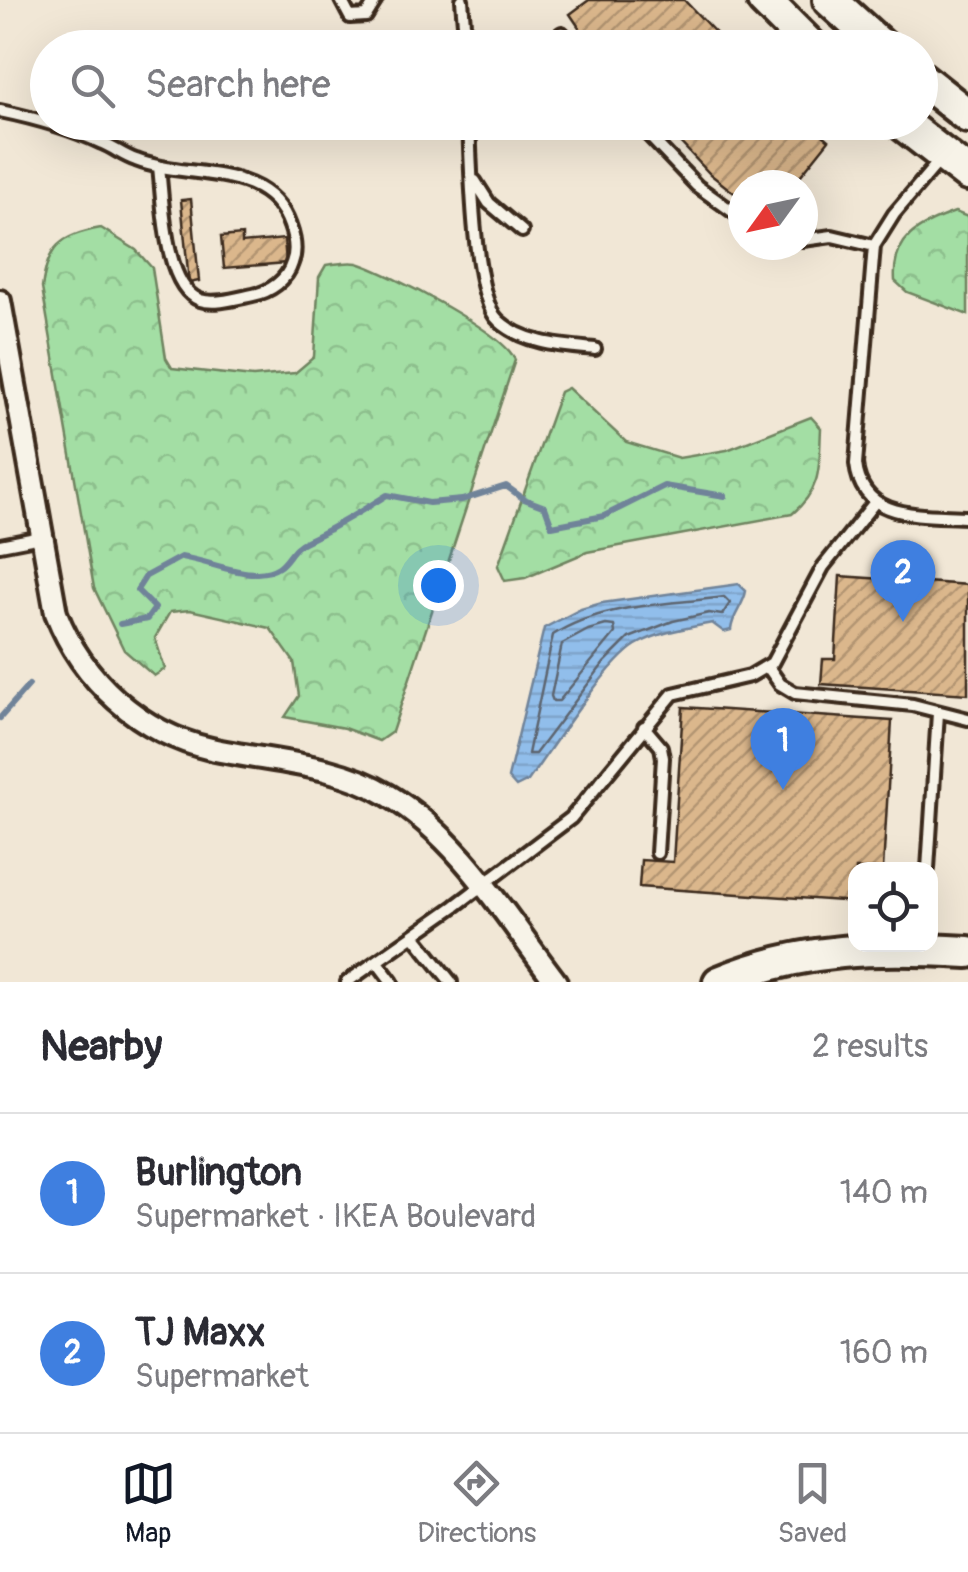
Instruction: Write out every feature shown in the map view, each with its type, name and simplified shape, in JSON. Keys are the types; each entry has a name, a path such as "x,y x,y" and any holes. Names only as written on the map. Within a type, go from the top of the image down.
{"main road":[{"path":"764,0 794,30"},
{"path":"830,0 864,30"},
{"path":"938,92 968,116"},
{"path":"924,140 956,165"}],"street":[{"path":"0,301 56,613 67,639 96,680 123,706 156,728 192,743 310,766 372,786 424,820 461,858 556,982"},
{"path":"938,949 968,952"},
{"path":"719,982 779,961 848,951"}],"lane":[{"path":"341,0 350,18 356,19 366,16 376,0"},
{"path":"462,0 464,30"},
{"path":"0,110 30,118"},
{"path":"91,140 134,160 229,176 266,192 287,218 294,243 293,261 277,284 259,294 208,302 190,295 176,276 159,166"},
{"path":"471,140 483,289 493,315 521,335 562,346 595,348"},
{"path":"653,140 698,186 728,208"},
{"path":"956,165 894,214 874,246 856,464 862,487 874,502 894,512 968,517"},
{"path":"472,176 489,203 522,230"},
{"path":"818,238 832,236 874,246"},
{"path":"347,982 571,818 668,699 680,691 750,676 768,666 823,567 874,502"},
{"path":"0,545 42,538"},
{"path":"768,666 780,684 795,693 913,704 968,720"},
{"path":"929,862 938,712"},
{"path":"644,727 661,747 663,758 657,853"},
{"path":"414,936 450,982"},
{"path":"377,962 392,982"}],"green space":[{"path":"955,212 968,217 968,315 907,292 895,281 898,254 910,235"},
{"path":"101,228 136,250 152,268 166,358 172,368 253,377 295,373 314,357 319,277 326,265 350,262 444,305 507,348 515,360 392,732 379,741 344,728 285,717 299,696 294,662 270,628 190,610 170,612 155,638 165,669 154,676 124,650 94,588 42,288 48,262 58,245 75,235"},
{"path":"568,388 626,442 679,458 727,450 811,417 821,428 814,485 792,514 587,552 525,578 505,581 498,566 560,392"}],"water":[{"path":"739,584 746,591 731,630 724,632 712,623 663,634 636,645 610,669 528,781 516,787 508,778 544,628 602,603"}],"building":[{"path":"589,0 684,0 713,30 581,30 570,14"},
{"path":"678,140 829,140 805,170 728,170 728,188"},
{"path":"191,199 199,281 189,283 181,200"},
{"path":"242,235 242,243 284,239 286,263 224,268 221,237"},
{"path":"840,576 968,585 968,694 821,684 823,659 835,659"},
{"path":"683,707 892,721 883,862 848,862 848,901 639,887 641,860 673,862"}],"waterway":[{"path":"120,624 147,619 155,608 137,590 146,576 181,557 239,571 268,572 281,565 299,545 387,495 429,503 462,500 506,486 545,507 552,526 604,516 664,486 725,496"},
{"path":"0,718 29,685"}],"place":[{"name":"TJ Maxx","path":"903,622"},
{"name":"Burlington","path":"783,790"}]}
